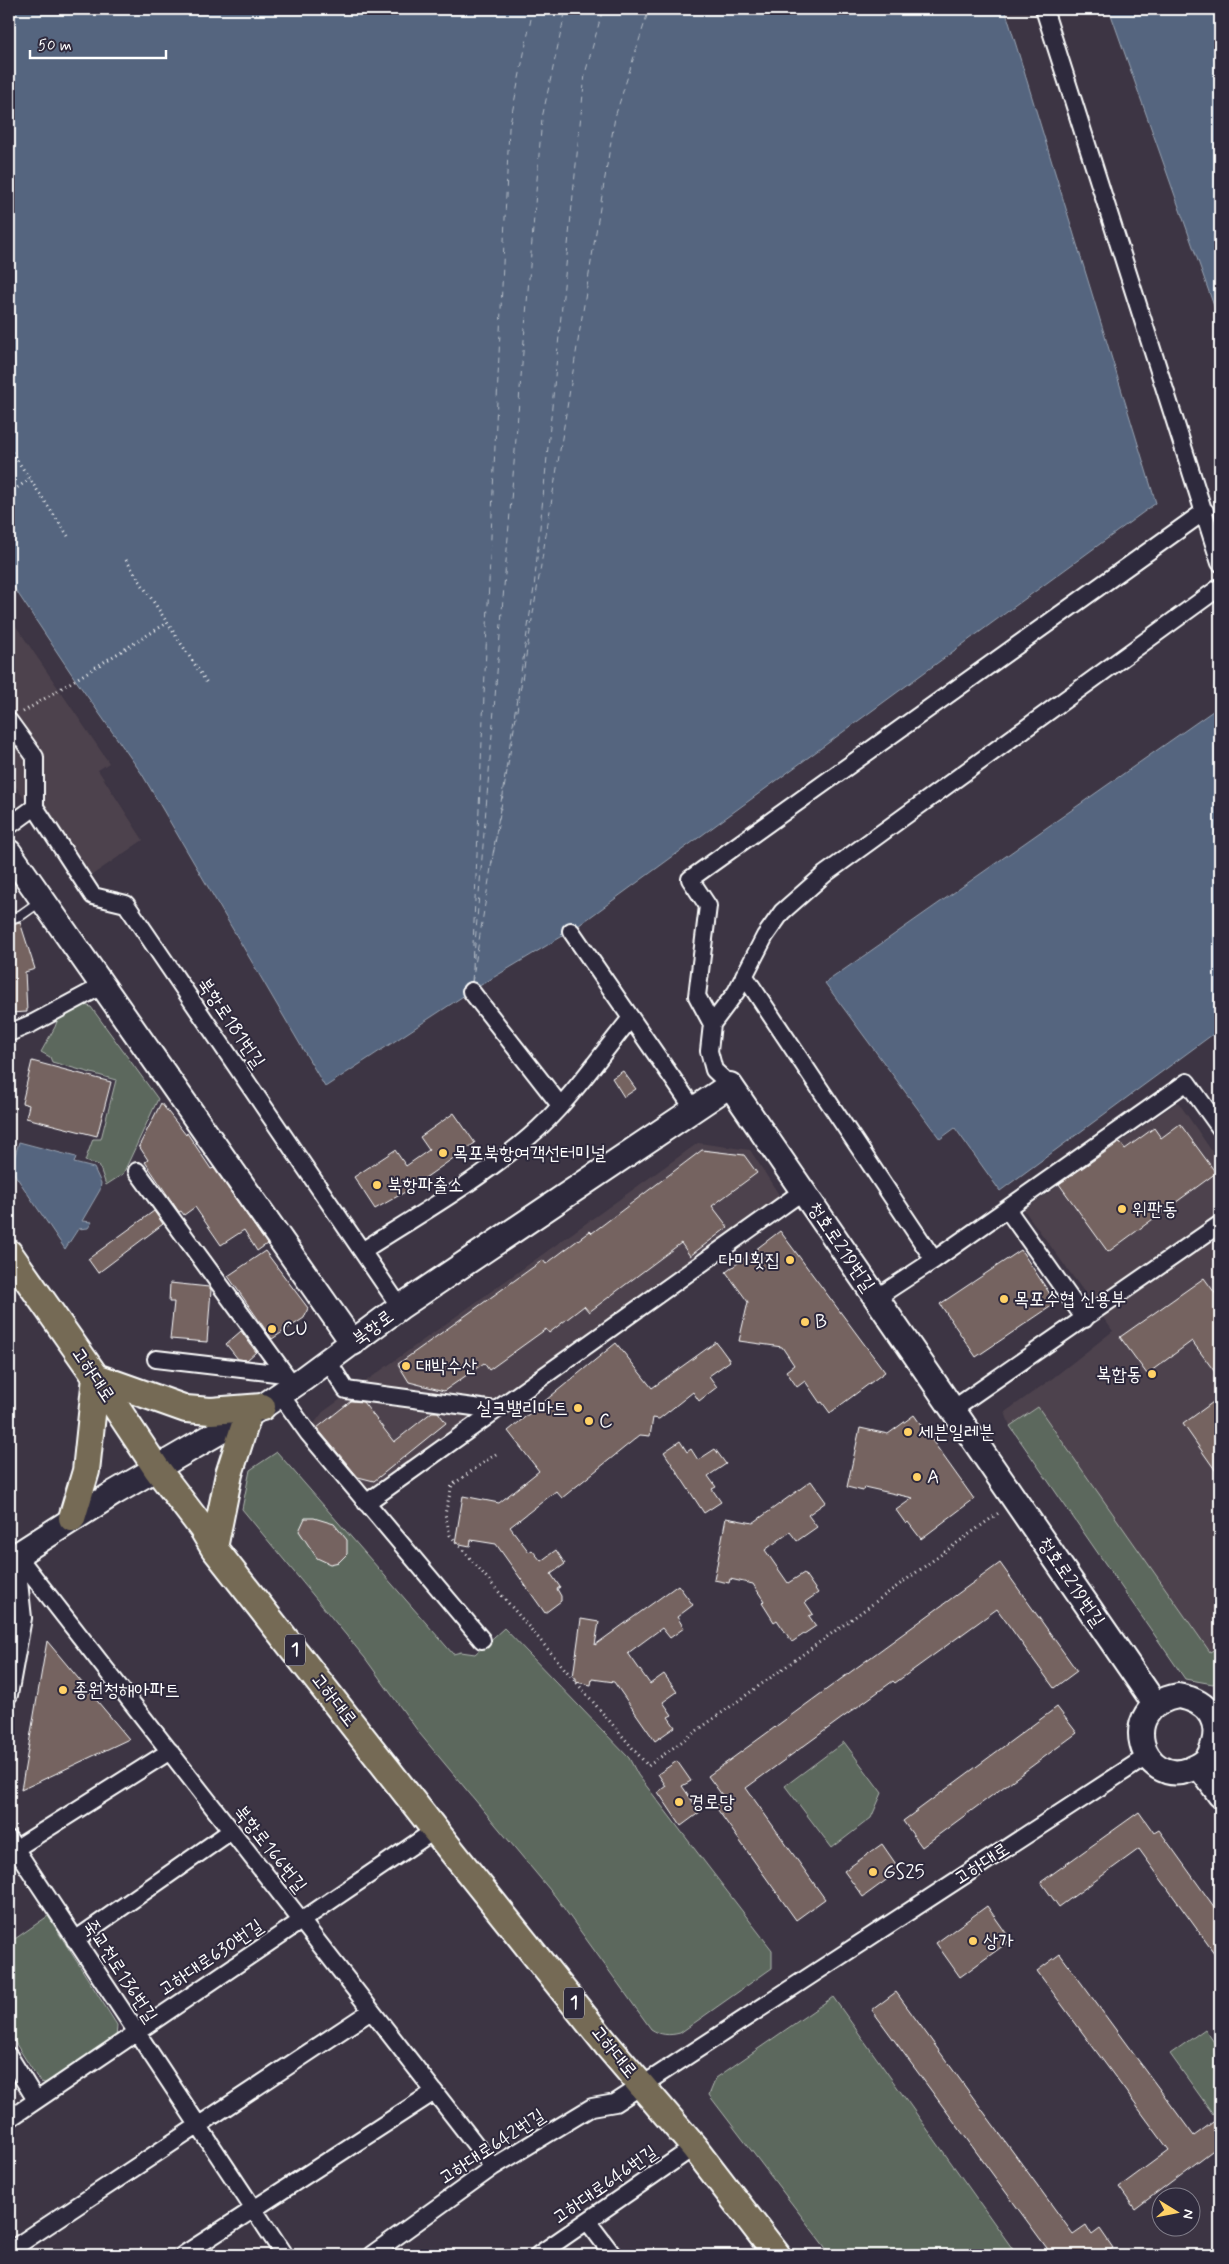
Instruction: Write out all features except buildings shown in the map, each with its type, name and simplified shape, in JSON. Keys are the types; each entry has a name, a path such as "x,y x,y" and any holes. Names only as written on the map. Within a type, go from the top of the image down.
{"main road":[{"name":"고하대로","path":"9,1253 96,1377 157,1469 202,1528 214,1548 435,1830 641,2086 694,2147 777,2255"},
{"path":"72,1518 86,1471 96,1377 186,1409 211,1411 273,1395"},
{"path":"214,1548 229,1474 273,1395"}],"street":[{"path":"1044,9 1220,563"},
{"path":"712,1024 697,996 708,906 690,879 1205,511"},
{"path":"730,1085 714,1070 709,1050 712,1024 736,992 764,936 782,912 825,874 1220,587"},
{"path":"9,826 35,806 35,757 13,719"},
{"name":"북항로181번길","path":"35,806 94,896 126,904 400,1307"},
{"path":"9,852 353,1343"},
{"path":"571,931 693,1108"},
{"path":"744,975 934,1260"},
{"path":"9,1033 33,1023 102,986"},
{"path":"471,991 560,1105"},
{"path":"362,1251 465,1185 530,1137 560,1105 631,1018"},
{"path":"876,1298 934,1260 1187,1082 1220,1128"},
{"name":"북항로","path":"13,1557 72,1518 157,1469 328,1361 400,1307 693,1108 730,1085"},
{"name":"청호로219번길","path":"730,1085 1155,1704"},
{"path":"137,1171 273,1395 308,1433 482,1640"},
{"path":"366,1503 803,1191"},
{"path":"1007,1209 1085,1319"},
{"path":"953,1409 1220,1224"},
{"path":"156,1359 273,1395"},
{"path":"328,1361 346,1390 496,1410"},
{"path":"9,1695 23,1618 13,1557"},
{"name":"북항로166번길","path":"13,1557 170,1751 493,2167"},
{"path":"1178,1696 1191,1698 1209,1711 1217,1728 1209,1757 1199,1766 1183,1772 1170,1771 1160,1767 1146,1757 1141,1734 1142,1726 1146,1714 1155,1704 1165,1699 1178,1696"},
{"path":"12,1844 170,1751"},
{"name":"고하대로","path":"641,2086 1146,1757"},
{"path":"1199,1766 1220,1795"},
{"name":"고하대로630번길","path":"9,2119 435,1830"},
{"path":"75,1940 232,1831"},
{"name":"죽교천로136번길","path":"12,1844 284,2255"},
{"path":"15,2247 371,2011"},
{"path":"9,2056 36,2100"},
{"name":"고하대로642번길","path":"371,2255 493,2167 592,2107 616,2103 641,2086"},
{"path":"183,2255 434,2092"},
{"name":"고하대로646번길","path":"538,2255 694,2147"},
{"path":"588,2222 613,2255"}],"lane":[{"path":"9,919 21,914 42,900"}],"path":[{"path":"9,448 68,536"},
{"path":"9,493 30,479"},
{"path":"126,560 207,683"},
{"path":"13,719 167,623"},
{"path":"496,1454 452,1485 445,1514 450,1535 648,1766 1015,1501"}],"shaded area":[{"path":"9,616 109,763 98,770 143,840 92,875 45,806 35,813 13,783 9,785"},
{"path":"1178,1102 1220,1163 1220,1679 1213,1684 1185,1679 1010,1426 1005,1412 1053,1378 1113,1331 1024,1210"},
{"path":"698,1143 750,1150 790,1212 380,1505 311,1428 323,1412"}],"green space":[{"path":"82,1004 91,1007 158,1099 123,1174 106,1185 99,1165 85,1161 93,1139 101,1139 116,1080 52,1062 50,1057 41,1052 59,1016"},
{"path":"1038,1407 1210,1652 1220,1646 1220,1679 1213,1684 1185,1679 1010,1426"},
{"path":"277,1452 453,1654 461,1652 475,1654 504,1628 629,1758 638,1775 772,1950 772,1968 680,2033 665,2034 651,2029 555,1896 420,1734 365,1658 242,1509 250,1470"},
{"path":"844,1742 882,1793 871,1818 832,1848 785,1786"},
{"path":"48,1916 117,2025 116,2039 50,2084 40,2082 9,2033 9,1943"},
{"path":"833,1997 1017,2255 831,2255 709,2095 716,2078"},
{"path":"1205,2029 1220,2051 1220,2109 1213,2114 1170,2054"}],"water":[{"path":"9,9 1005,9 1156,503 571,931 471,991 325,1087 142,774 75,679 9,580"},
{"path":"1109,9 1220,9 1220,323"},
{"path":"1220,706 1220,1029 1000,1191 955,1128 940,1139 825,983"},
{"path":"19,1142 76,1157 74,1163 94,1168 101,1183 100,1190 82,1221 92,1222 88,1228 78,1229 65,1249 11,1169"}],"ferry route":[{"path":"472,968 509,128 533,9"},
{"path":"472,981 542,118 566,9"},
{"path":"491,867 534,588 585,74 603,9"},
{"path":"472,983 615,117 649,9"}],"place":[{"name":"목포북항여객선터미널","path":"443,1153"},
{"name":"북항파출소","path":"377,1185"},
{"name":"위판동","path":"1122,1209"},
{"name":"다미횟집","path":"790,1260"},
{"name":"목포수협 신용부","path":"1004,1299"},
{"name":"B","path":"805,1322"},
{"name":"CU","path":"272,1329"},
{"name":"대박수산","path":"406,1366"},
{"name":"복합동","path":"1152,1374"},
{"name":"실크밸리마트","path":"578,1408"},
{"name":"C","path":"589,1421"},
{"name":"세븐일레븐","path":"908,1432"},
{"name":"A","path":"917,1477"},
{"name":"종원청해아파트","path":"63,1690"},
{"name":"경로당","path":"679,1802"},
{"name":"GS25","path":"873,1872"},
{"name":"상가","path":"973,1941"}]}
